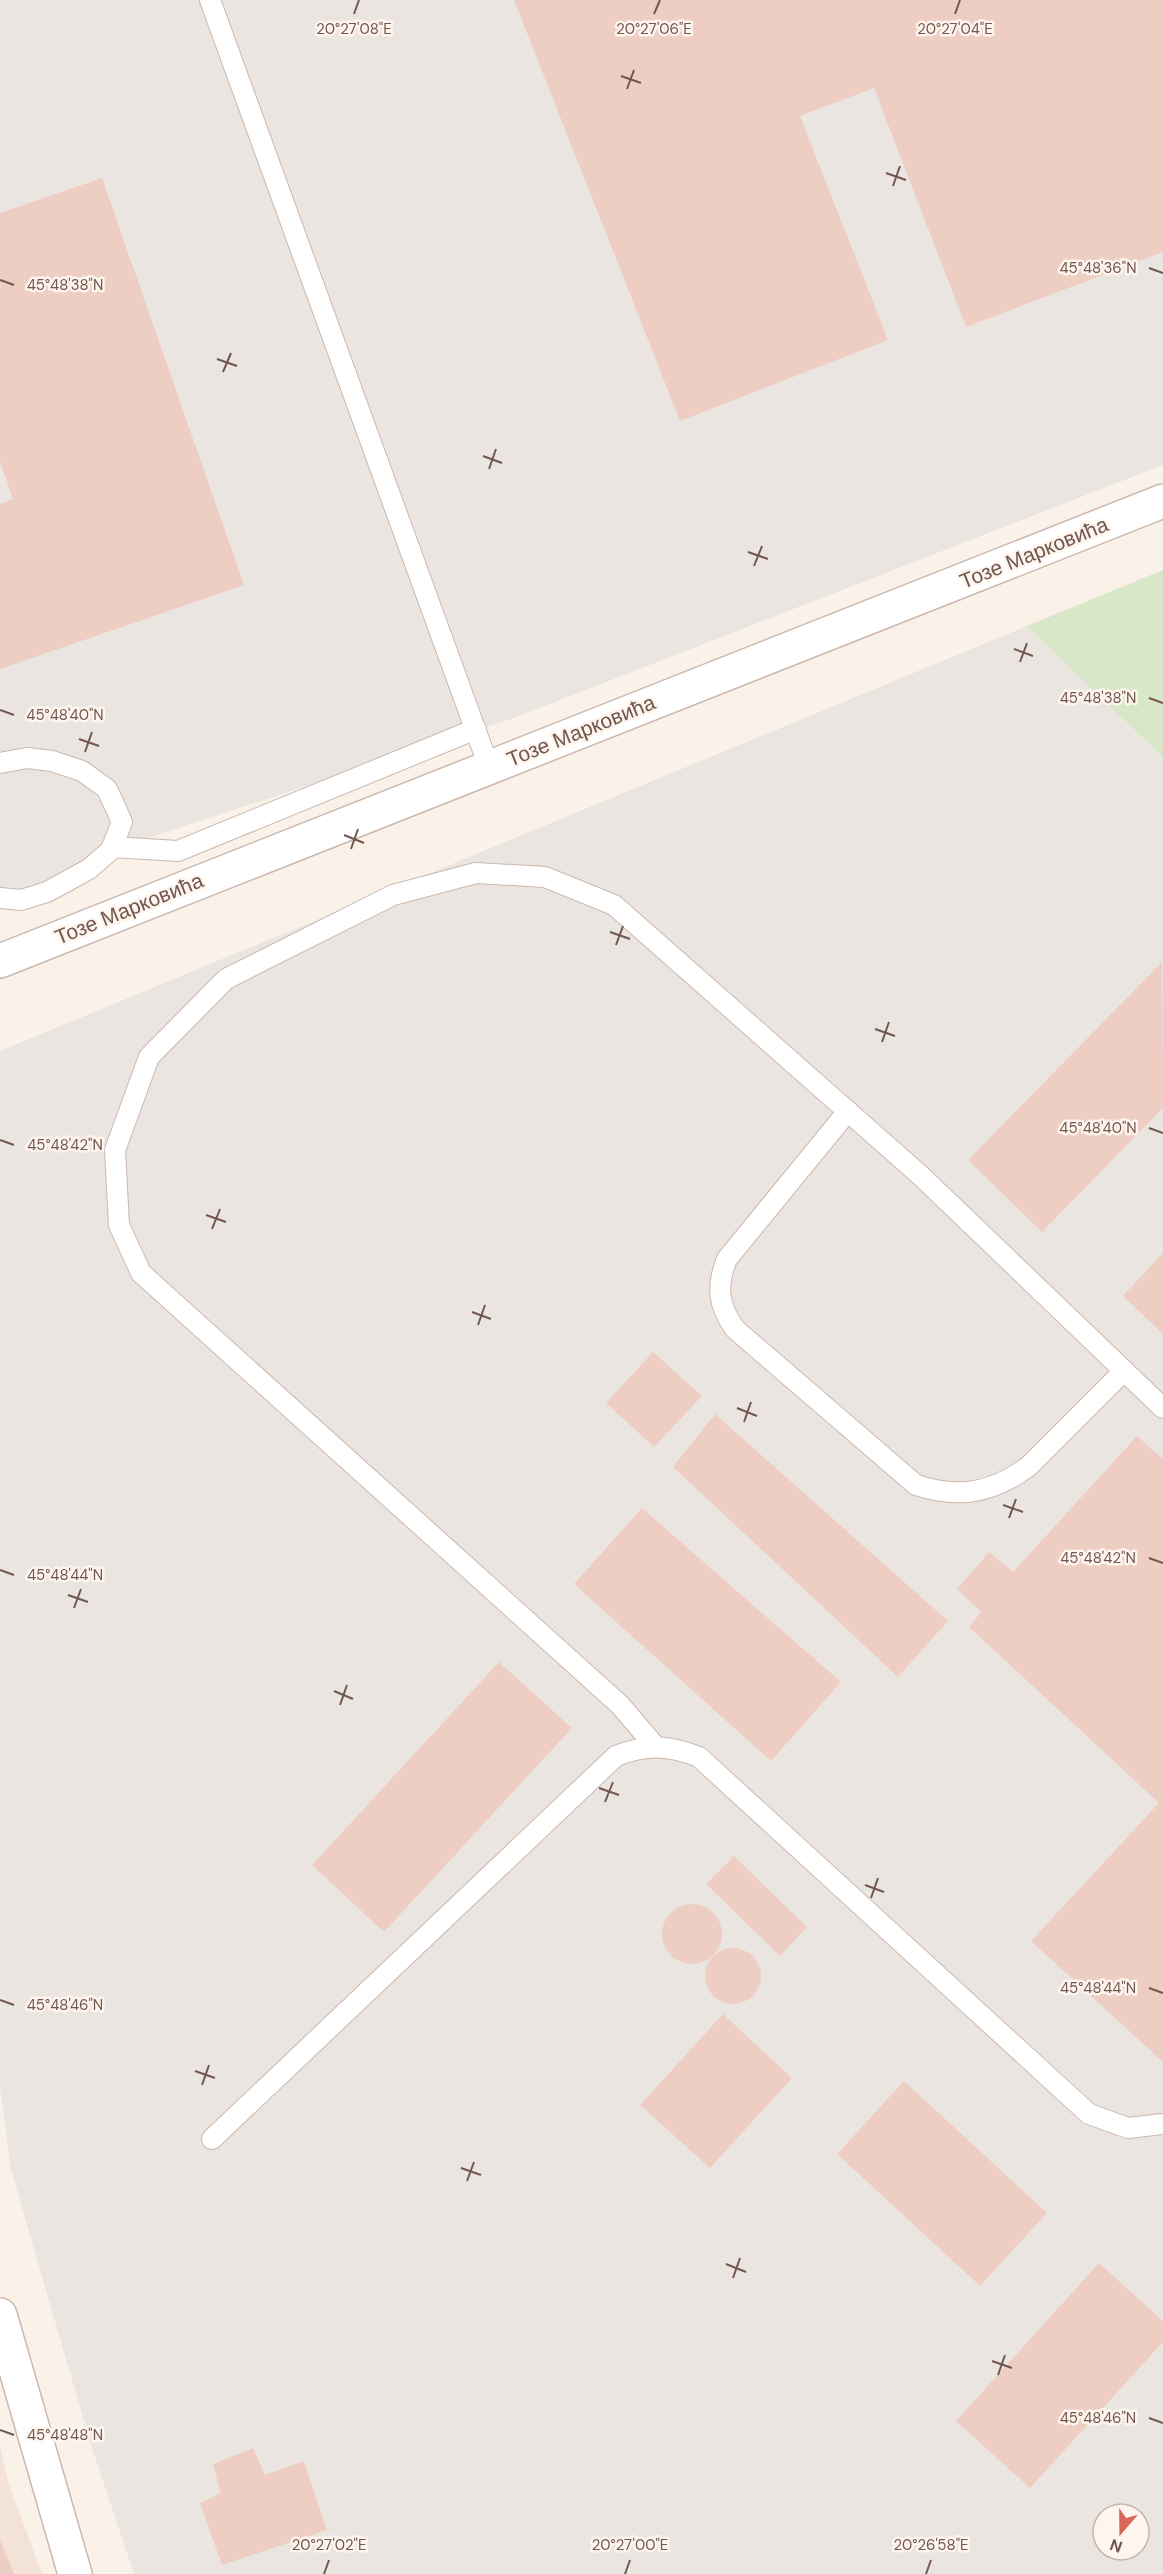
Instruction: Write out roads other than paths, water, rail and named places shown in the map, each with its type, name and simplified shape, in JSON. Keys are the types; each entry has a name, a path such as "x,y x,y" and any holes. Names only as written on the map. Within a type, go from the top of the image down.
{"street":[{"name":"Тозе Марковића","path":"0,961 1163,501"},
{"path":"0,2315 75,2574"}],"lane":[{"path":"210,0 489,767"},
{"path":"112,847 178,851 476,729"},
{"path":"0,763 27,758 52,760 82,771 107,789 122,822 112,847 89,869 47,892 21,900 0,898"},
{"path":"655,1746 620,1705 141,1273 119,1225 115,1150 149,1057 226,979 393,895 476,873 545,877 614,905 920,1175 1163,1408"},
{"path":"848,1111 727,1259 720,1275 718,1293 724,1312 735,1329 916,1485 955,1494 994,1488 1021,1472 1124,1371"},
{"path":"212,2139 616,1756 635,1748 655,1746 678,1748 699,1757 1089,2114 1128,2128 1163,2124"}]}
